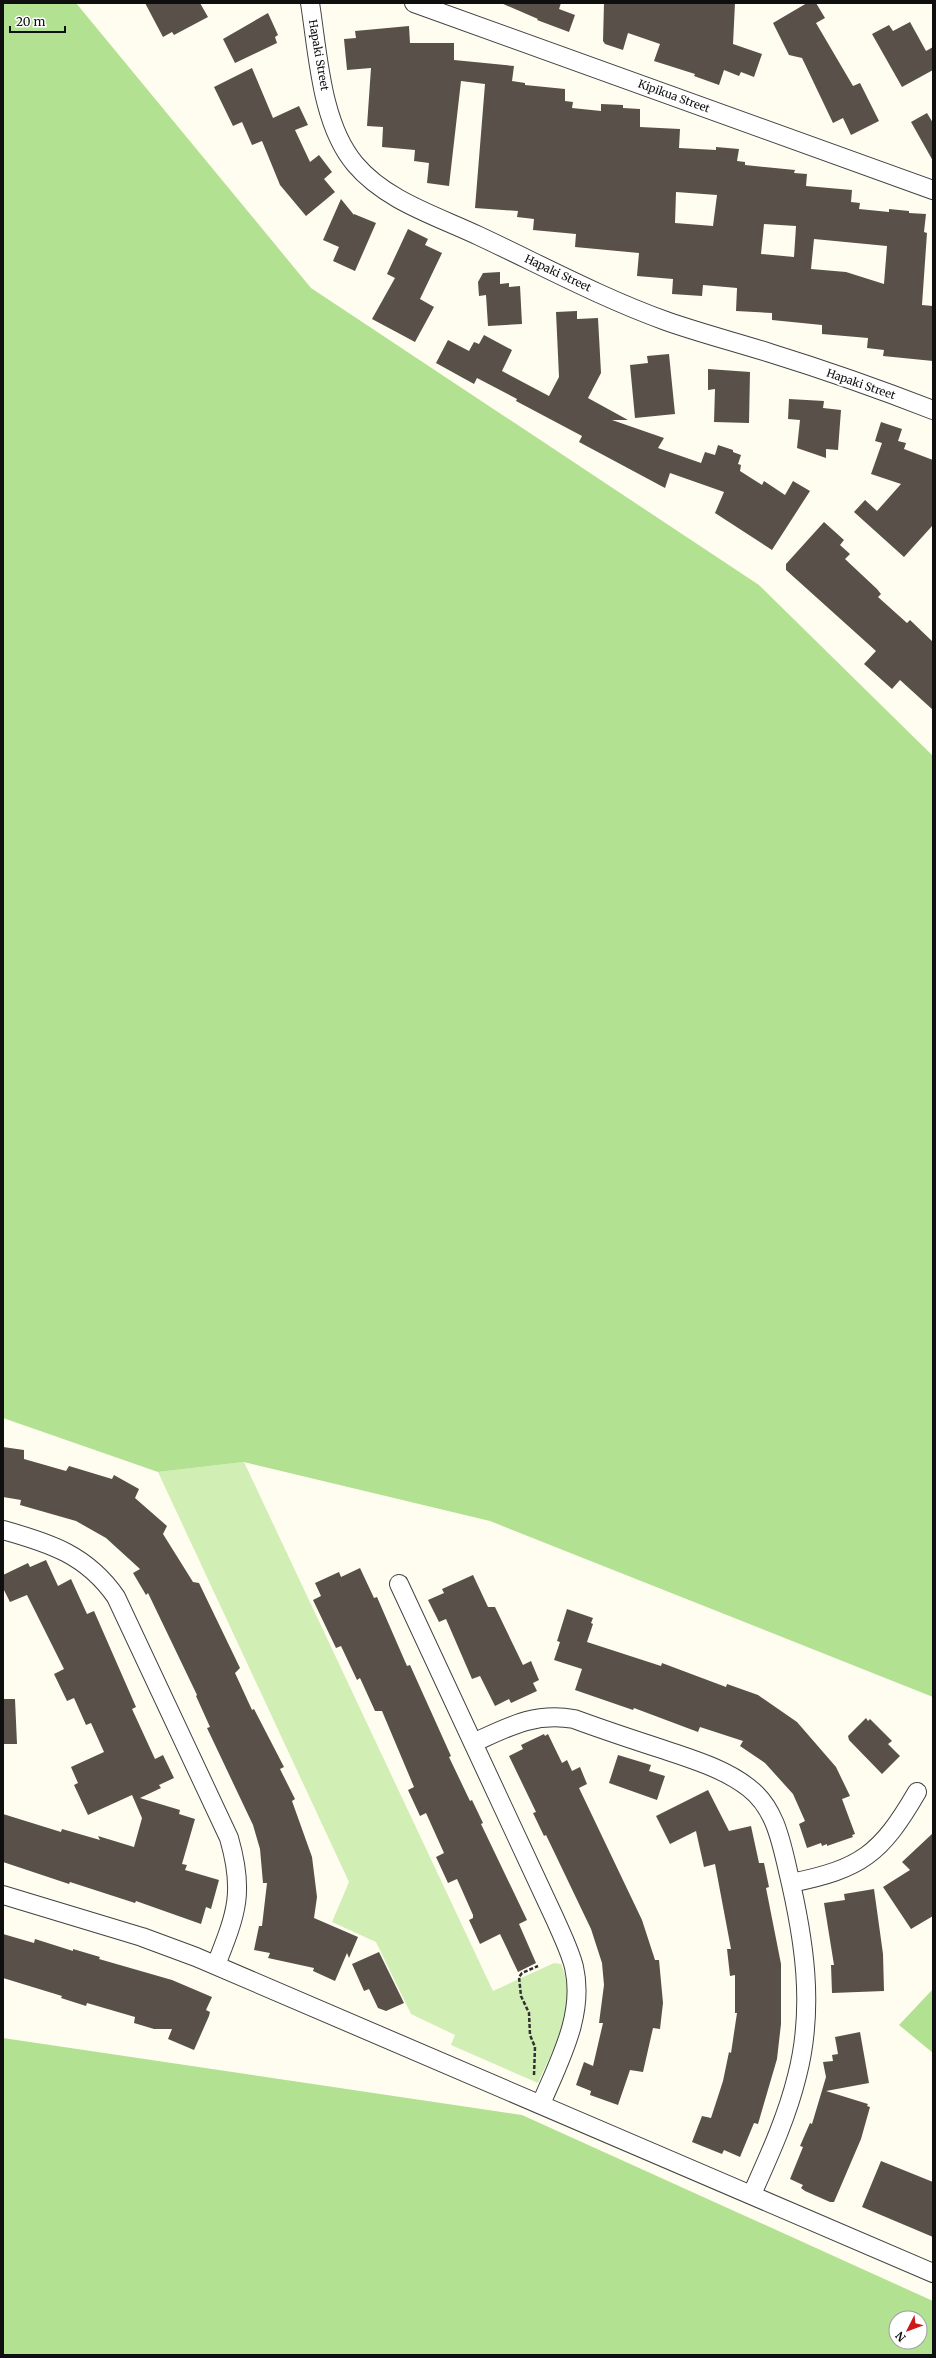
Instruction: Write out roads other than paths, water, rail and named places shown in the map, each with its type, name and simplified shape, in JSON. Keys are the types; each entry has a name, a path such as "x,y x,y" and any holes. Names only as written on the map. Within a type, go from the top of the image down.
{"street":[{"name":"Hapaki Street","path":"310,3 324,84 335,130 343,146 355,163 381,187 419,208 624,304 665,320 770,353 933,410"},
{"name":"Kipikua Street","path":"414,3 933,190"},
{"path":"3,1530 68,1552 98,1574 116,1597 228,1838 234,1858 238,1887 238,1901 230,1931 216,1965"},
{"path":"399,1584 555,1919 574,1968 576,1988 571,2030 541,2104"},
{"path":"473,1743 525,1721 556,1716 581,1722 722,1772 750,1789 768,1810 776,1826 791,1883 805,1959 807,2017 798,2075 791,2099 752,2194"},
{"path":"791,1883 836,1872 871,1853 894,1830 917,1792"},
{"path":"3,1895 142,1937 216,1965 933,2273"}]}
